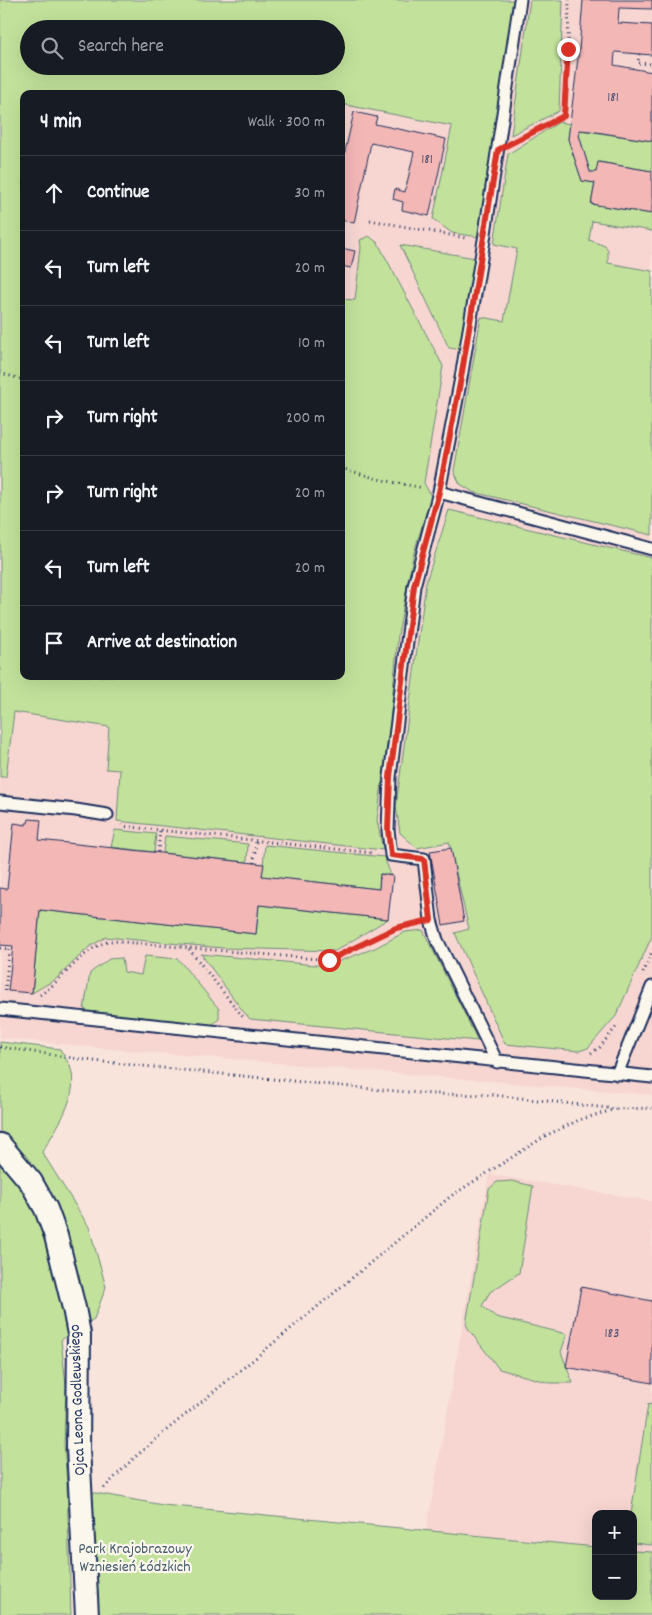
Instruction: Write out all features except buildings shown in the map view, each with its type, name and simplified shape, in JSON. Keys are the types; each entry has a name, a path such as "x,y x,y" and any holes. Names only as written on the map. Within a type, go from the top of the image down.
{"street":[{"name":"Ojca Leona Godlewskiego","path":"0,1145 31,1182 46,1209 56,1236 79,1334 78,1448 87,1615"}],"lane":[{"path":"497,1062 437,940 431,920 424,859 391,855 388,830 390,777 414,586 439,492 461,378 520,0"},
{"path":"439,492 652,549"},
{"path":"0,802 107,815"},
{"path":"617,1074 652,987"},
{"path":"0,1009 652,1077"}],"path":[{"path":"498,150 564,116 569,0"},
{"path":"639,54 638,63 652,64"},
{"path":"370,220 454,236"},
{"path":"0,373 20,379"},
{"path":"345,469 439,492"},
{"path":"107,815 116,825 160,832 391,855"},
{"path":"158,852 160,832"},
{"path":"254,863 256,841"},
{"path":"34,999 48,990 78,961 104,942 112,941 329,960 396,928 431,920"},
{"path":"0,948 9,949 5,998"},
{"path":"189,949 245,1019"},
{"path":"639,981 652,952"},
{"path":"646,965 652,967"},
{"path":"586,1057 600,1047 620,1022"},
{"path":"0,1047 93,1061 334,1086 432,1094 494,1095 616,1109 652,1108"},
{"path":"82,1509 142,1451 451,1196 547,1135 579,1120 616,1109"}],"shaded area":[{"path":"0,0 652,0 652,1095 0,1038"},
{"path":"489,1174 652,1201 652,1615 101,1615 426,1532"}],"green space":[{"path":"0,0 514,0 479,237 452,233 433,219 452,126 345,105 345,90 20,90 20,680 345,680 345,299 355,300 361,247 360,240 369,236 378,243 443,366 424,483 431,496 413,556 398,635 390,724 377,820 383,850 117,821 120,770 106,769 109,727 14,712 6,777 0,777"},
{"path":"530,0 563,0 559,111 511,135"},
{"path":"559,122 570,124 568,139 582,181 595,183 591,204 652,214 652,231 592,221 589,240 605,246 608,251 608,263 652,271 652,535 473,492 460,484 454,471 481,317 504,321 517,249 494,244 508,154"},
{"path":"580,130 652,141 652,171 599,162 596,172 590,172 579,135"},
{"path":"400,245 475,258 462,346 456,349 449,348"},
{"path":"449,510 652,558 652,936 616,1016 588,1048 579,1051 505,1044 455,933 469,929 449,842 417,848 400,833 396,806 426,582"},
{"path":"115,830 156,834 154,852 111,847"},
{"path":"165,836 248,844 247,862 163,853"},
{"path":"265,845 384,857 391,875 380,874 379,889 262,876"},
{"path":"259,905 388,919 335,951 223,948 106,937 89,947 56,979 32,993 40,910 256,934"},
{"path":"423,930 478,1041 250,1019 201,954 326,966 375,948 405,932"},
{"path":"145,956 178,959 219,1009 219,1019 212,1025 87,1011 84,1009 90,973 109,959 122,958 124,972 141,975"},
{"path":"0,1042 60,1049 70,1066 73,1077 70,1099 60,1122 42,1152 89,1227 106,1287 94,1319 61,1340 66,1385 64,1444 71,1615 0,1615"},
{"path":"512,1181 533,1186 519,1273 490,1292 482,1306 496,1317 567,1334 561,1352 573,1383 550,1383 499,1369 466,1324 489,1189 497,1182"},
{"path":"648,1404 652,1405 652,1545 637,1543 637,1510 632,1510"},
{"name":"Park Krajobrazowy Wzniesień Łódzkich","path":"73,1489 163,1505 592,1547 592,1600 637,1600 637,1551 652,1552 652,1615 80,1615"}],"route":[{"path":"329,960 396,928 431,920 424,859 391,855 388,830 390,777 414,586 439,492 461,378 498,150 564,116 568,49"}]}
